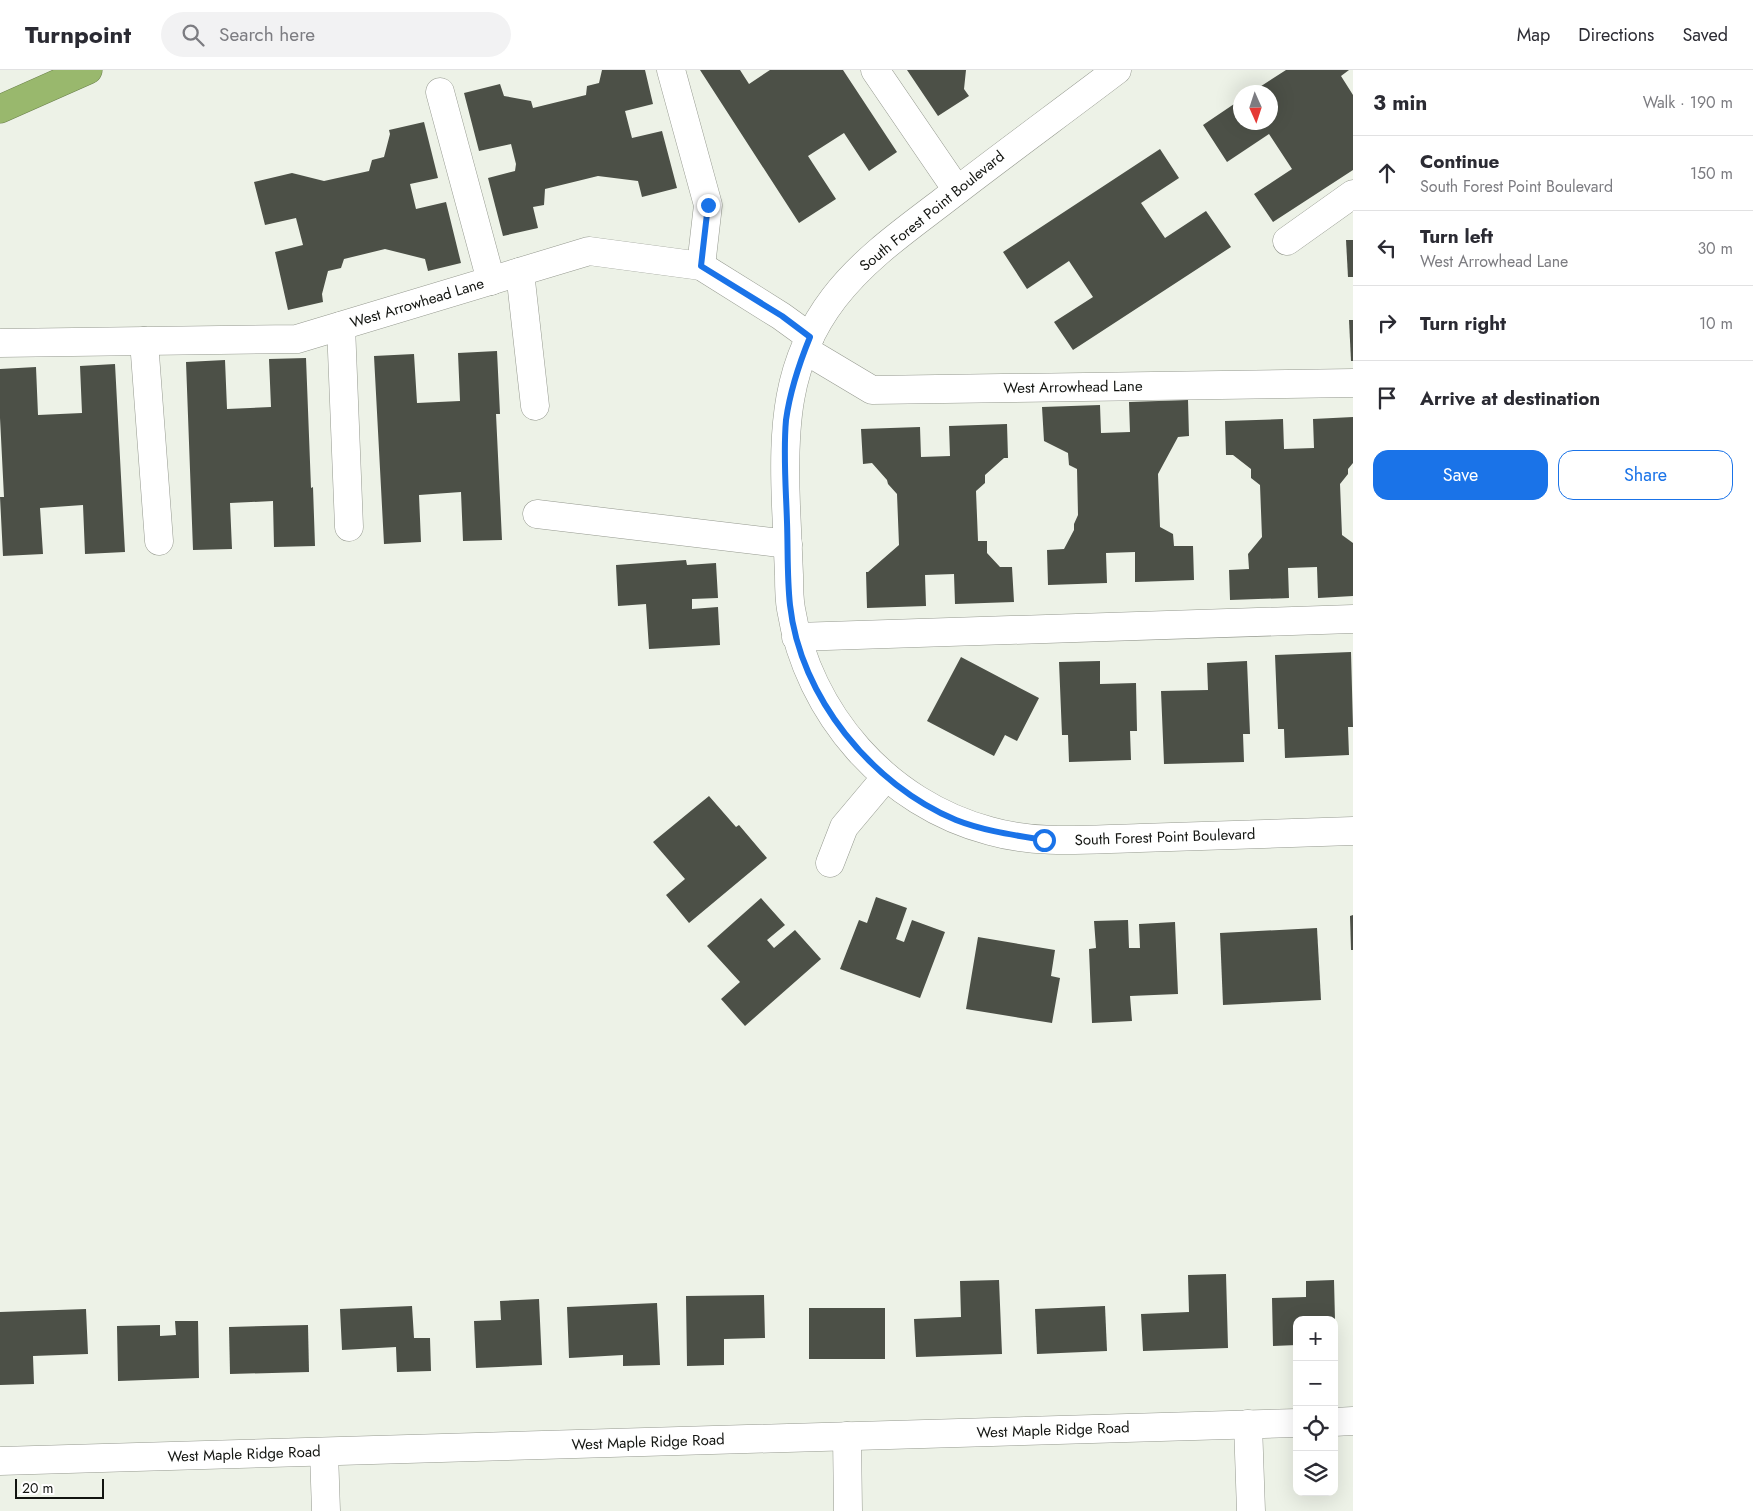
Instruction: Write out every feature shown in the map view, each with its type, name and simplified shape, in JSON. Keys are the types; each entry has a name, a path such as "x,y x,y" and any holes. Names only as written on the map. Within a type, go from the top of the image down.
{"highway":[{"path":"0,109 88,70"}],"street":[{"path":"671,70 708,205 701,266"},
{"path":"875,70 958,190"},
{"name":"South Forest Point Boulevard","path":"1117,70 893,240 856,272 833,299 807,344 794,377 786,420 785,476 790,606 796,637 812,680 834,720 857,750 886,777 922,803 956,820 992,832 1044,840 1353,831"},
{"path":"440,92 490,281"},
{"path":"1288,241 1353,194"},
{"name":"West Arrowhead Lane","path":"0,343 296,339 589,251 701,266 782,316 807,344 872,390 1353,383"},
{"path":"520,272 535,406"},
{"path":"340,326 348,527"},
{"path":"144,341 159,541"},
{"path":"537,514 788,544"},
{"path":"796,637 1353,619"},
{"path":"830,863 844,827 886,777"},
{"path":"1338,1422 1353,1422"},
{"name":"West Maple Ridge Road","path":"0,1461 1293,1423"},
{"path":"1248,1424 1251,1511"},
{"path":"847,1436 848,1511"},
{"path":"324,1452 326,1511"}],"building":[{"path":"602,70 645,70 653,104 625,111 632,138 662,131 677,188 642,197 638,181 598,176 545,189 544,205 533,207 538,228 503,236 488,178 515,171 516,164 511,144 479,151 464,93 500,84 504,96 531,101 533,108 586,95 587,86 599,83"},
{"path":"700,70 740,70 749,84 770,70 843,70 897,152 869,171 844,133 808,156 836,199 799,223"},
{"path":"907,70 966,70 964,89 969,96 938,116"},
{"path":"1286,70 1349,70 1341,76 1353,95 1353,170 1273,222 1254,194 1292,169 1269,134 1227,162 1203,125 1233,105 1233,130 1278,130 1278,85 1263,85"},
{"path":"424,122 438,178 410,184 416,209 446,202 461,263 428,271 425,259 385,249 344,259 341,268 328,271 322,294 323,302 288,310 275,252 303,245 296,218 265,225 254,182 292,173 324,181 369,171 372,160 384,157 390,134 389,130"},
{"path":"1160,149 1179,178 1141,203 1165,238 1206,211 1231,247 1073,350 1054,322 1093,297 1069,261 1027,289 1003,252"},
{"path":"1346,240 1353,240 1353,277 1348,277"},
{"path":"1349,320 1353,320 1353,361 1351,361"},
{"path":"497,351 500,414 496,414 502,540 463,541 461,492 419,495 421,542 384,544 374,356 414,354 417,403 460,401 458,353"},
{"path":"306,358 315,546 274,547 273,501 230,503 232,549 193,550 186,362 225,360 227,409 271,407 269,359"},
{"path":"115,364 125,552 85,554 83,505 40,508 43,554 3,556 0,497 4,497 0,418 0,369 36,367 38,415 82,413 80,366"},
{"path":"1188,400 1189,436 1178,437 1158,474 1160,527 1173,534 1174,546 1193,546 1194,580 1135,582 1135,552 1106,553 1107,583 1048,585 1047,550 1064,549 1074,530 1074,524 1078,515 1077,469 1069,465 1068,453 1044,441 1042,407 1100,405 1101,433 1130,432 1129,402"},
{"path":"1353,417 1353,463 1348,469 1348,474 1340,484 1342,535 1353,543 1353,596 1318,598 1317,567 1288,568 1289,598 1230,600 1229,570 1249,569 1248,554 1262,537 1260,485 1251,478 1251,469 1233,455 1226,455 1225,421 1283,419 1284,449 1314,448 1313,419"},
{"path":"1007,424 1008,458 1004,458 985,475 985,483 976,491 978,541 987,541 987,553 1000,567 1012,567 1014,602 955,604 954,574 925,575 926,606 867,608 866,572 899,545 897,494 872,463 863,464 861,429 920,427 921,457 950,456 949,426"},
{"path":"686,560 687,565 716,563 718,598 692,599 692,609 718,607 720,645 649,649 646,604 618,606 616,565"},
{"path":"1351,652 1353,727 1348,727 1349,755 1285,758 1284,729 1278,729 1275,655"},
{"path":"961,657 1039,698 1017,741 1005,735 994,756 927,721"},
{"path":"1100,661 1100,684 1136,683 1137,731 1130,731 1131,760 1069,762 1068,735 1062,735 1059,662"},
{"path":"1247,661 1250,734 1243,734 1244,762 1164,764 1161,691 1208,690 1207,663"},
{"path":"709,796 736,827 739,825 767,858 689,923 666,895 685,879 653,842"},
{"path":"876,897 907,908 896,939 904,942 912,920 945,932 920,998 840,969 859,920 867,923"},
{"path":"761,898 785,925 767,940 774,948 795,930 821,959 745,1026 721,999 740,982 707,946"},
{"path":"1353,915 1353,950 1351,950 1350,916"},
{"path":"1128,920 1129,948 1140,948 1139,924 1175,922 1178,994 1130,996 1132,1021 1092,1023 1089,949 1096,948 1094,921"},
{"path":"1317,928 1321,1000 1223,1005 1220,933"},
{"path":"978,937 1055,950 1051,976 1060,978 1052,1023 966,1009"},
{"path":"1226,1274 1228,1348 1143,1351 1141,1314 1189,1312 1188,1275"},
{"path":"999,1280 1002,1354 916,1357 914,1319 961,1317 960,1281"},
{"path":"1334,1280 1335,1316 1293,1316 1293,1345 1273,1346 1272,1298 1306,1297 1306,1281"},
{"path":"764,1295 765,1338 724,1339 724,1365 687,1366 686,1296"},
{"path":"539,1299 542,1365 476,1368 474,1321 501,1320 500,1301"},
{"path":"657,1303 660,1365 623,1366 623,1355 569,1358 567,1307"},
{"path":"412,1306 414,1338 430,1338 431,1371 397,1372 396,1347 342,1350 340,1309"},
{"path":"1105,1306 1107,1351 1037,1354 1035,1309"},
{"path":"809,1308 885,1308 885,1359 809,1359"},
{"path":"86,1309 88,1354 33,1356 34,1384 0,1385 0,1312"},
{"path":"175,1321 198,1321 199,1378 118,1381 117,1326 160,1325 160,1336 176,1335"},
{"path":"308,1325 309,1372 230,1374 229,1327"}],"route":[{"path":"708,205 701,266 782,316 810,337 794,377 786,420 785,476 790,606 796,637 812,680 834,720 857,750 890,781 922,803 956,820 992,832 1044,840"}]}
